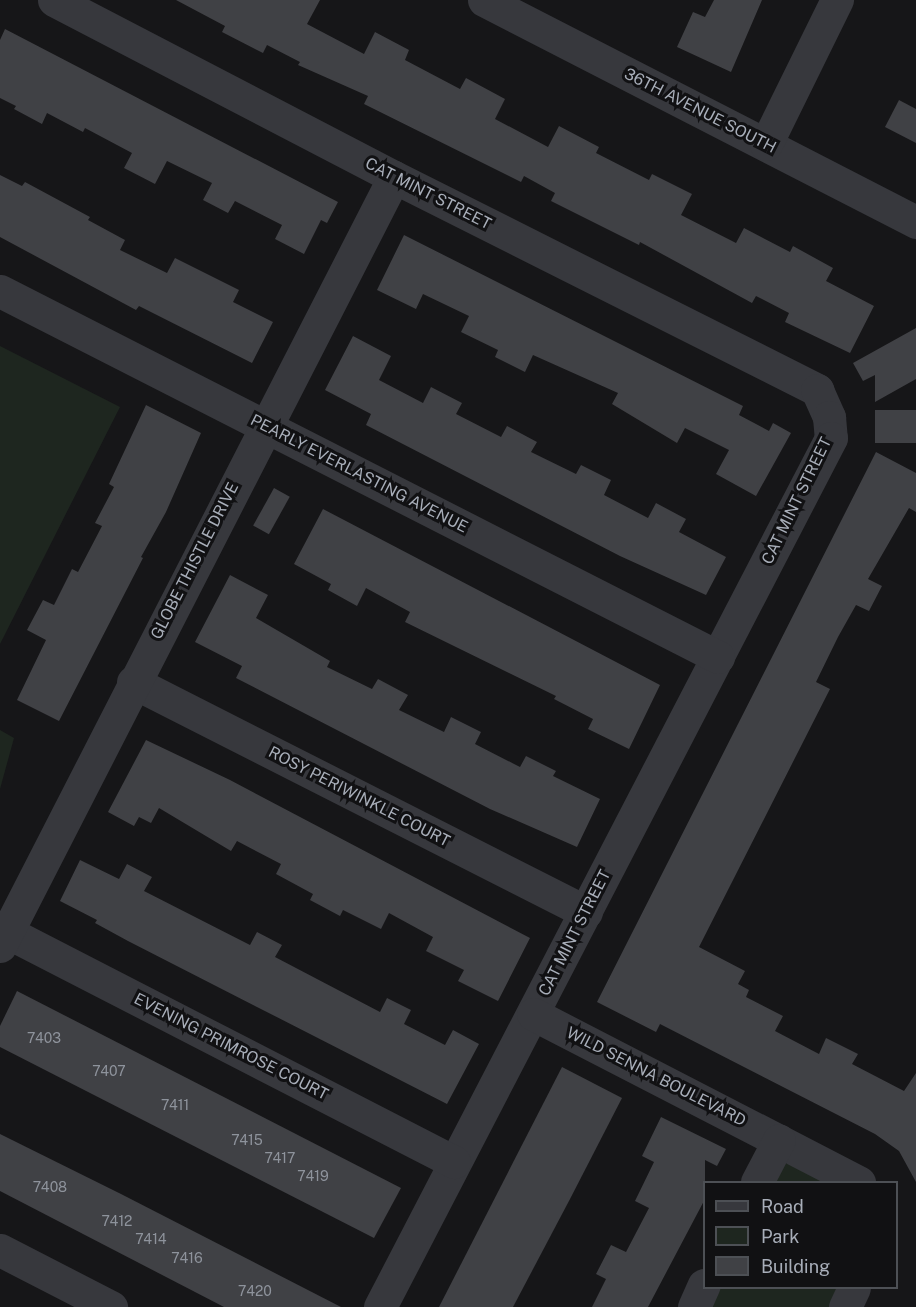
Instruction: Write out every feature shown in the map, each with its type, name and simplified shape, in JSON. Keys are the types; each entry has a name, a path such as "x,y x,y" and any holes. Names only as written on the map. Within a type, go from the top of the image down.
{"street":[{"name":"CAT MINT STREET","path":"54,0 394,177 817,390 828,417 831,438 380,1307"},
{"name":"36TH AVENUE SOUTH","path":"484,0 916,222"},
{"path":"766,144 837,0"},
{"name":"GLOBE THISTLE DRIVE","path":"4,939 133,682 394,177"},
{"name":"PEARLY EVERLASTING AVENUE","path":"0,291 718,657"},
{"name":"ROSY PERIWINKLE COURT","path":"133,682 586,912"},
{"name":"EVENING PRIMROSE COURT","path":"4,939 454,1162"},
{"name":"WILD SENNA BOULEVARD","path":"533,1014 857,1181"},
{"path":"758,1181 779,1140"},
{"path":"0,1250 111,1307"},
{"path":"693,1307 703,1289"},
{"path":"845,1307 853,1289"}],"green space":[{"path":"0,346 120,407 0,644"},
{"path":"0,730 14,738 0,789"},
{"path":"799,1163 838,1181 770,1181 785,1164"},
{"path":"715,1289 840,1289 831,1307 706,1307"}],"building":[{"path":"176,0 320,0 307,24 364,54 375,32 409,50 405,60 460,89 466,78 505,99 495,119 548,147 559,126 599,147 596,153 649,180 652,174 692,194 681,215 736,243 744,228 790,252 793,246 833,268 826,281 874,306 850,353 785,322 789,313 756,296 752,303 640,242 639,245 551,201 555,193 524,176 521,182 364,104 368,96 298,65 300,62 267,45 263,53 222,32 225,26"},
{"path":"714,0 762,0 731,72 677,47 693,12 705,17"},
{"path":"5,29 338,202 327,223 321,220 304,254 275,239 282,225 235,201 228,213 203,200 212,183 167,161 155,184 124,168 132,153 85,128 83,132 47,113 42,124 14,109 16,106 0,98 0,40"},
{"path":"899,100 916,109 916,143 885,127"},
{"path":"0,175 22,186 25,182 90,217 88,220 125,240 120,250 167,273 175,258 239,290 233,302 273,322 252,363 139,306 136,310 0,237"},
{"path":"404,235 743,406 739,415 769,431 773,423 791,433 756,496 716,474 729,450 685,428 677,443 612,404 618,393 533,355 525,372 495,357 498,350 461,332 469,316 423,294 416,309 377,290"},
{"path":"916,328 916,379 875,402 875,375 863,381 853,363"},
{"path":"353,336 391,356 379,380 423,403 431,387 462,403 456,414 501,437 507,426 537,442 531,452 576,474 581,465 611,480 604,495 648,518 656,503 686,519 679,532 726,557 706,595 620,556 366,425 371,414 325,390"},
{"path":"146,405 201,433 166,512 59,721 17,700 46,640 27,630 43,600 54,605 72,569 78,572 102,526 95,523 114,487 109,484"},
{"path":"875,410 916,410 916,443 875,443"},
{"path":"876,452 916,473 916,512 909,508 868,579 882,586 869,611 856,605 838,637 816,682 830,689 699,947 745,971 738,984 749,990 746,997 783,1016 775,1031 819,1054 826,1038 858,1054 852,1064 904,1091 916,1073 916,1182 899,1151 875,1134 660,1024 656,1032 597,1002"},
{"path":"274,488 290,497 269,534 253,526"},
{"path":"323,509 660,685 629,749 588,729 593,719 554,699 556,696 405,622 410,612 366,588 357,606 328,590 331,584 294,564"},
{"path":"230,575 268,595 256,618 330,661 327,667 372,689 378,679 408,695 399,710 444,732 451,717 481,732 475,744 520,767 526,756 556,771 553,776 600,799 577,847 490,809 236,678 242,666 195,642"},
{"path":"146,740 230,780 530,938 498,1001 458,981 464,970 426,951 433,937 389,913 381,929 343,910 340,916 310,900 313,894 276,874 281,864 237,841 231,851 159,808 151,823 139,817 134,826 108,812"},
{"path":"80,860 119,879 127,864 152,877 144,891 250,945 257,932 282,945 275,957 380,1012 387,998 411,1010 404,1024 445,1045 453,1030 479,1044 447,1104 128,941 95,923 97,920 60,901"},
{"path":"17,991 401,1188 374,1238 0,1047 0,1026"},
{"path":"562,1067 622,1098 513,1307 439,1307"},
{"path":"661,1117 726,1149 717,1166 705,1160 703,1203 648,1307 592,1307 606,1279 596,1274 611,1245 626,1252 649,1208 635,1201 654,1162 642,1156"},
{"path":"0,1134 341,1307 224,1307 0,1191"}]}
